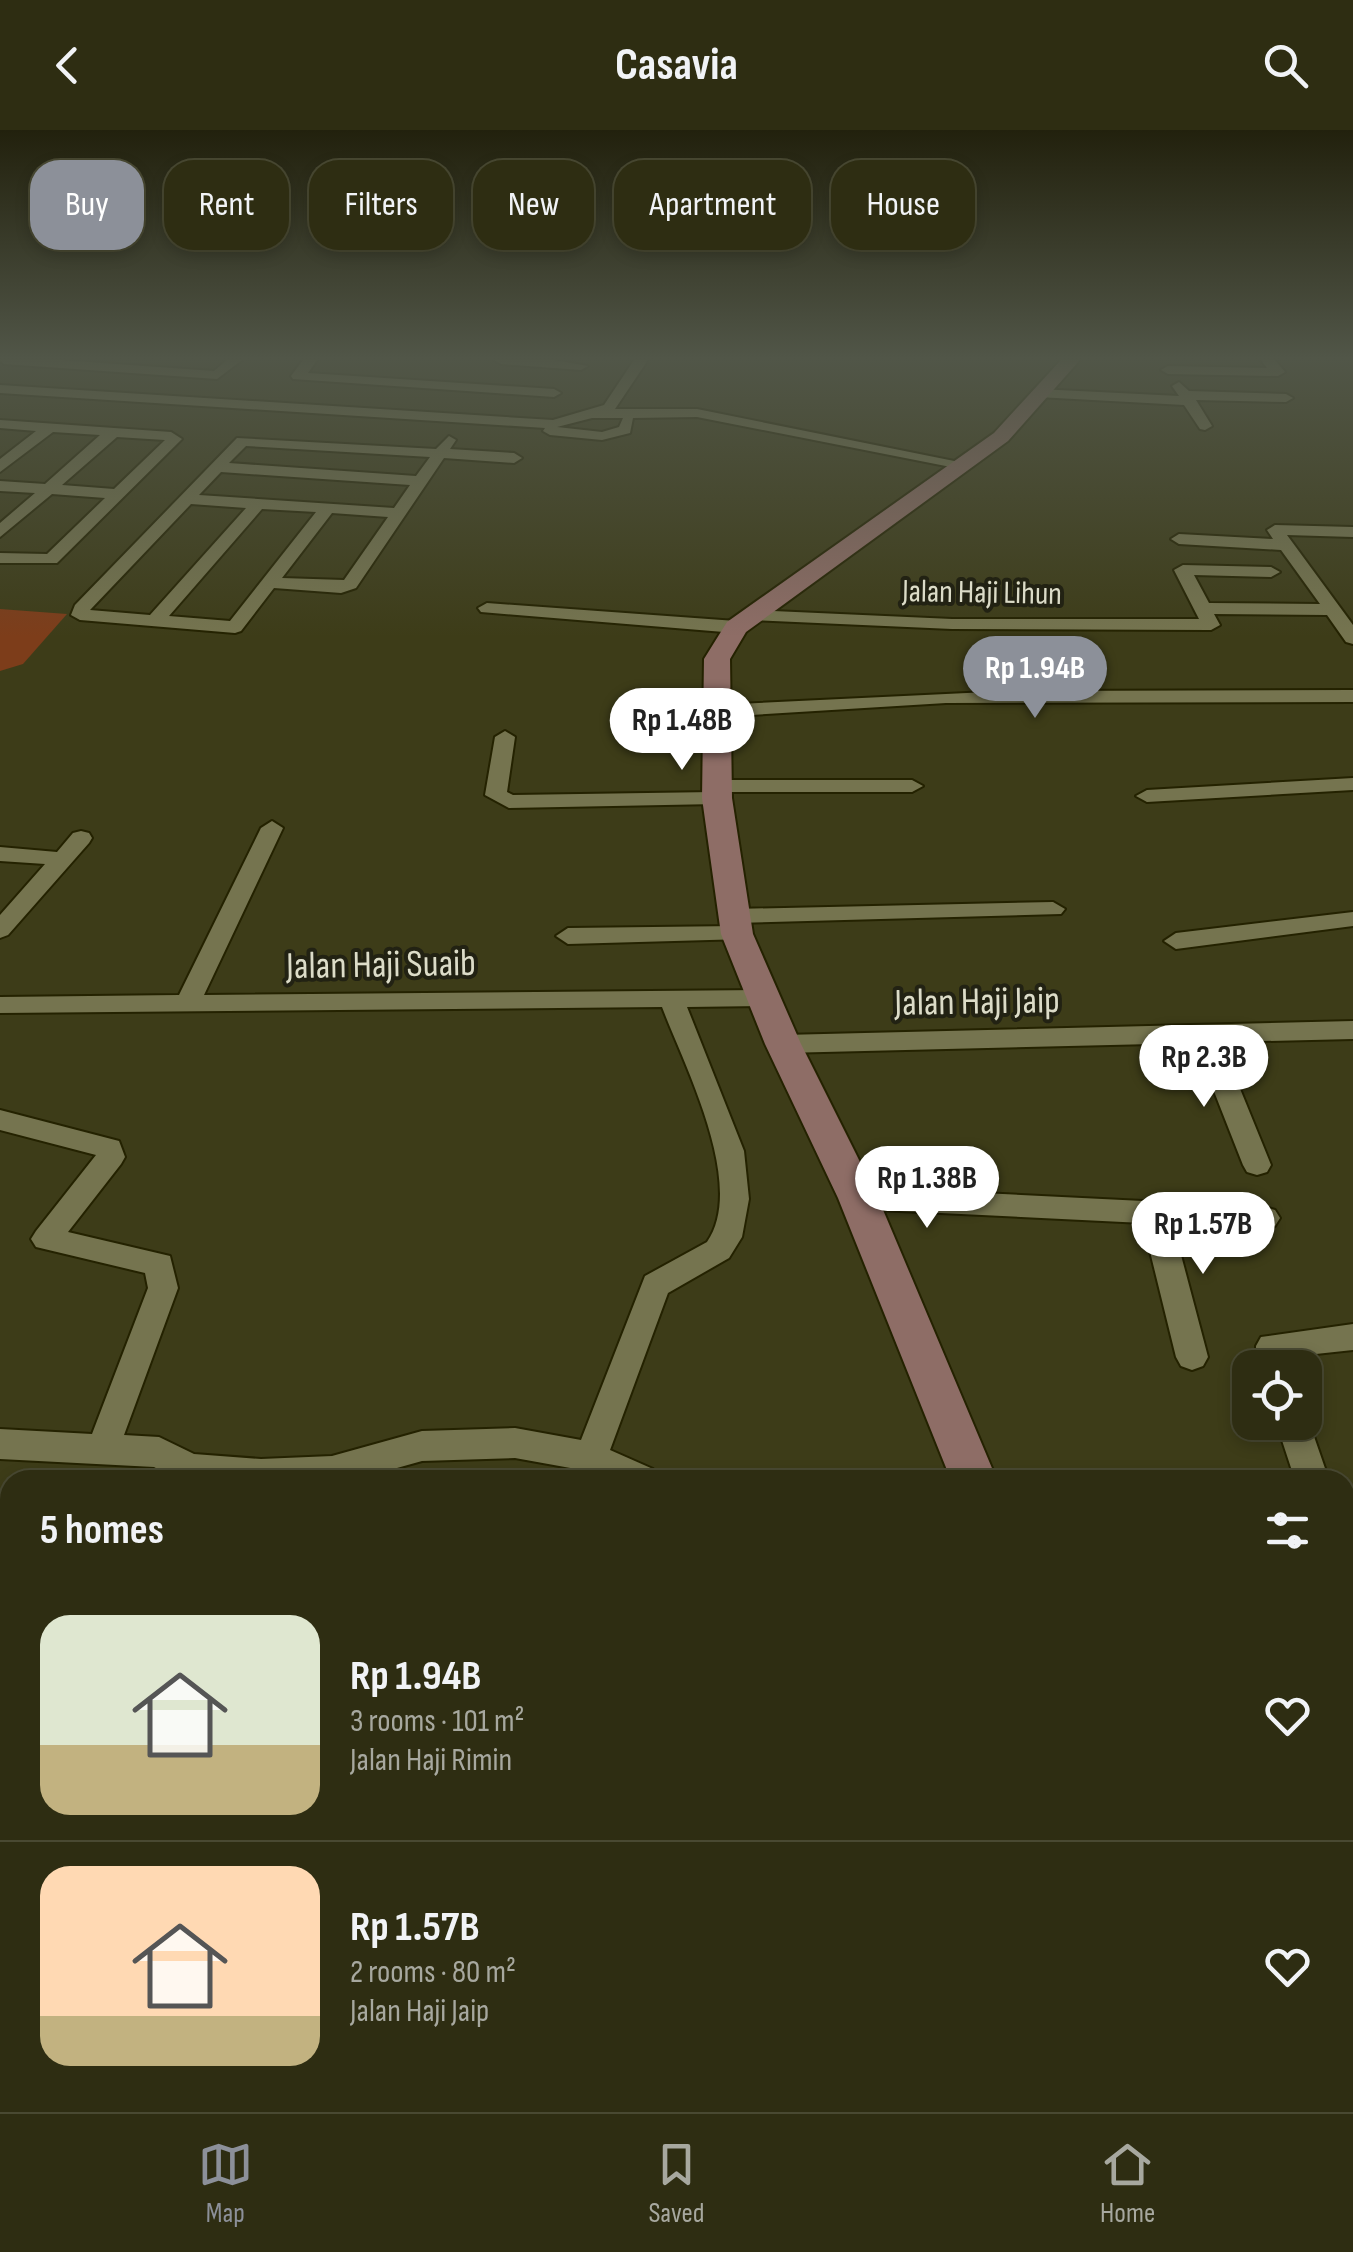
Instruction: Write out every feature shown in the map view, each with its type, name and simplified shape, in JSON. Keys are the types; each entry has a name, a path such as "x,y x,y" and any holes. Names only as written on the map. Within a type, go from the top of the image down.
{"street":[{"path":"0,532 90,452"},
{"path":"0,558 52,558 162,452"},
{"path":"233,452 79,612 88,618 235,627 328,508"},
{"path":"272,582 341,588 350,584 441,452"},
{"path":"447,452 514,458"},
{"path":"876,452 961,469"},
{"path":"970,1470 858,1198 726,928 717,792 717,659 745,621 982,452"},
{"path":"218,466 420,482"},
{"path":"0,486 118,494"},
{"path":"187,499 400,513"},
{"path":"154,622 258,504"},
{"path":"1353,532 1274,530 1353,638"},
{"path":"1179,539 1288,545"},
{"path":"1206,616 1183,570 1271,572"},
{"name":"Jalan Haji Lihun","path":"487,608 745,621 952,624 1332,610"},
{"path":"1008,658 1021,696"},
{"path":"717,710 1021,696 1351,699"},
{"path":"504,738 496,795 509,802 912,786"},
{"path":"1147,796 1202,795 1280,785 1353,784"},
{"path":"186,1006 272,828"},
{"path":"0,930 81,838"},
{"path":"0,854 62,859"},
{"path":"568,936 656,936 726,928 1052,909"},
{"path":"1176,940 1353,919"},
{"name":"Jalan Haji Suaib","path":"0,1005 763,998"},
{"path":"590,1457 656,1286 718,1250 727,1236 735,1199 730,1151 674,1000"},
{"name":"Jalan Haji Jaip","path":"783,1044 1353,1030"},
{"path":"1205,1034 1257,1165"},
{"path":"0,1120 109,1148 110,1156 46,1239 160,1264 163,1288 103,1448"},
{"path":"858,1198 1264,1218"},
{"path":"1156,1213 1192,1357"},
{"path":"1272,1350 1272,1346 1353,1337"},
{"path":"1298,1440 1309,1470"},
{"path":"336,1470 422,1446 496,1443 590,1457 619,1470"},
{"path":"0,1444 159,1452 182,1470"}],"shaded area":[{"path":"0,609 67,614 23,664 0,671"}]}
